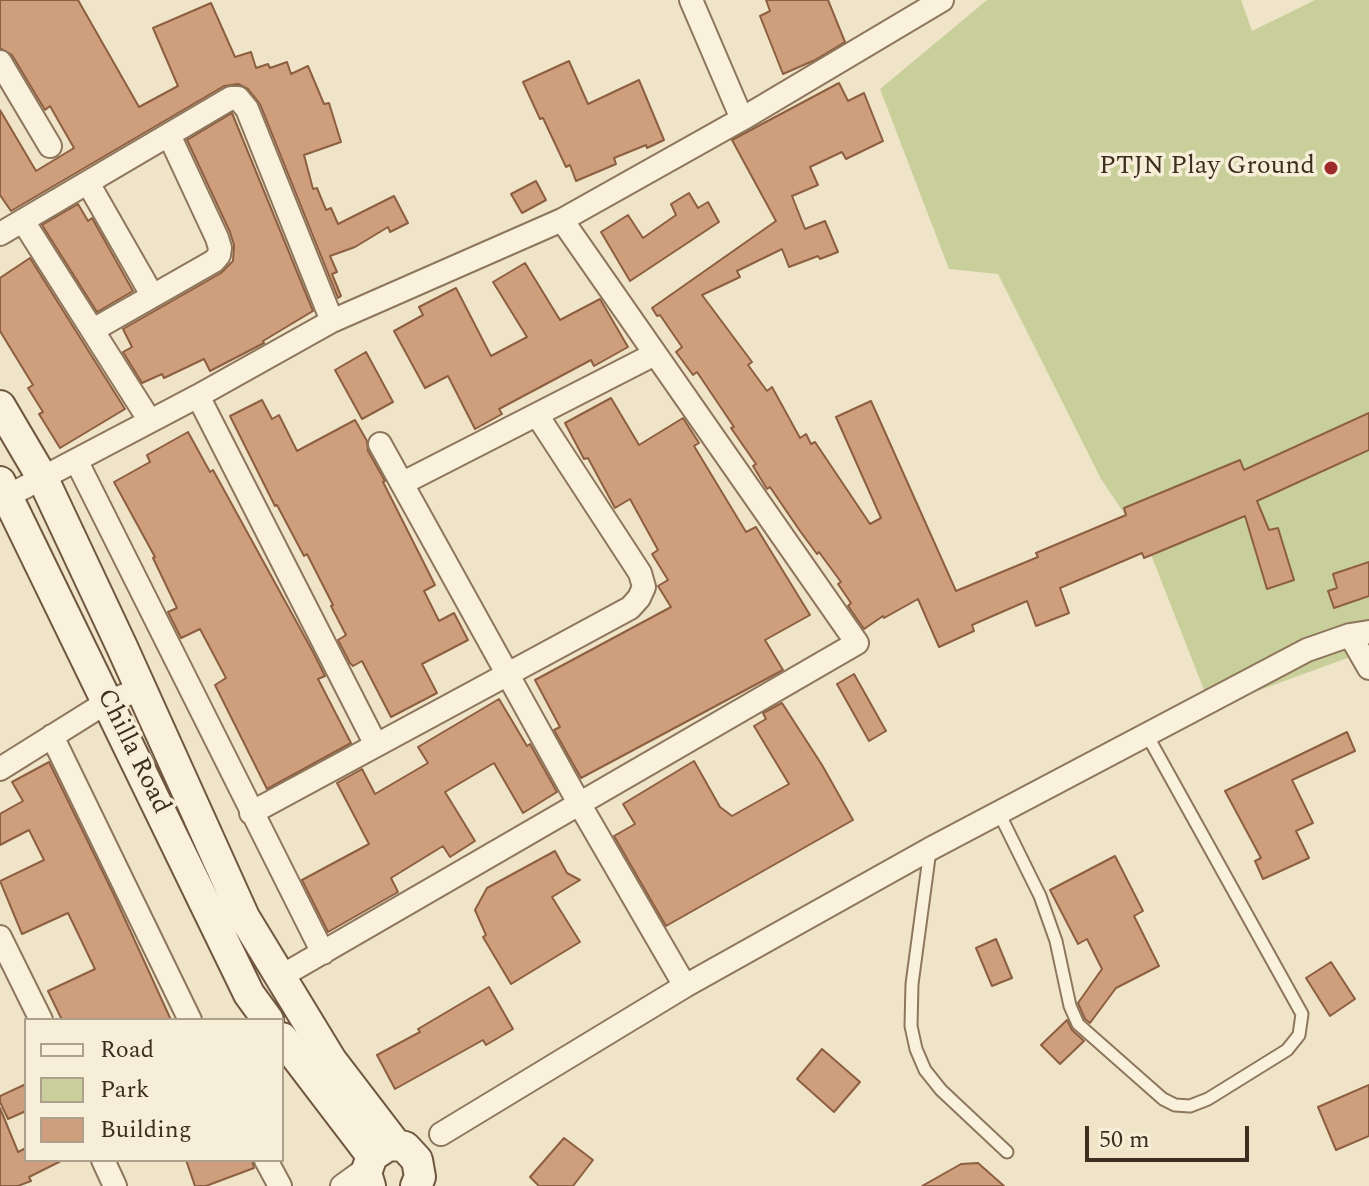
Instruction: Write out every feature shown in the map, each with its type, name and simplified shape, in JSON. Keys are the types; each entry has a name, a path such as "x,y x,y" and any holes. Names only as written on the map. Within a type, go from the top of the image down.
{"main road":[{"path":"0,406 43,479 244,917 399,1169"},
{"name":"Chilla Road","path":"4,489 249,994 267,1018"},
{"path":"284,1040 399,1169"}],"street":[{"path":"691,0 742,119"},
{"path":"4,489 43,479 332,321 562,220 742,119 917,6 942,0"},
{"path":"0,62 50,146"},
{"path":"0,234 231,98 238,98 244,103 332,321"},
{"path":"93,330 214,261 220,248 169,135"},
{"path":"88,183 152,295"},
{"path":"280,977 857,643 562,220"},
{"path":"23,221 150,421"},
{"path":"403,483 655,354"},
{"path":"198,396 376,745"},
{"path":"251,813 630,608 639,598 644,587 640,573 537,415"},
{"path":"380,444 580,805 685,986"},
{"path":"76,460 323,953"},
{"path":"341,1186 399,1169 441,1134 685,986 930,849 1307,650 1360,634 1369,668"},
{"path":"0,769 107,702 141,689"},
{"path":"52,736 189,1018"},
{"path":"0,937 40,1018"},
{"path":"104,1162 115,1186"},
{"path":"267,1162 280,1186"}],"lane":[{"path":"999,813 1040,896 1056,941 1070,1006 1078,1024 1163,1099 1175,1105 1190,1106 1208,1099 1287,1050 1299,1035 1302,1014 1147,735"},
{"path":"930,849 912,984 911,1026 916,1049 925,1070 941,1090 1007,1152"}],"green space":[{"path":"987,0 1241,0 1252,31 1315,0 1369,0 1369,650 1211,708 1150,552 1101,479 998,274 949,269 880,89"}],"building":[{"path":"0,0 78,0 139,107 178,86 153,28 211,3 235,57 251,52 256,68 268,64 270,68 287,62 291,74 308,66 324,104 329,103 341,142 304,155 313,189 317,188 326,210 331,208 338,224 394,196 408,223 390,232 388,227 355,247 330,256 337,272 332,274 341,296 338,298 260,104 248,89 238,84 224,86 11,211 0,195 0,110 36,171 74,148 50,106 45,110 12,55 0,48"},
{"path":"766,0 828,0 845,42 783,74 760,16 770,11"},
{"path":"569,61 588,104 639,80 664,140 614,158 616,164 576,181 543,118 540,119 523,82"},
{"path":"839,83 848,101 864,93 883,141 846,159 842,152 810,167 818,185 792,196 805,229 825,221 838,252 789,267 782,249 737,271 740,277 702,295 752,362 748,365 767,391 772,387 800,438 806,434 811,444 815,442 870,524 881,518 836,417 871,401 956,591 1038,557 1036,553 1126,515 1124,508 1240,460 1244,470 1369,413 1369,450 1257,501 1269,530 1278,528 1294,580 1267,589 1245,516 1144,558 1142,553 1060,588 1069,613 1036,626 1027,601 972,625 974,631 939,647 918,599 864,629 848,606 851,603 838,584 841,582 819,552 817,554 770,487 767,489 753,466 756,464 731,428 734,427 697,372 693,375 676,352 682,347 652,308 776,221 732,140"},
{"path":"232,113 313,311 264,343 210,371 204,359 164,378 162,374 142,383 123,352 132,347 123,329 221,273 233,261 234,245 230,232 187,140"},
{"path":"536,181 546,200 522,213 511,194"},
{"path":"689,193 698,208 708,202 719,222 630,281 601,232 628,215 643,238 676,215 671,204"},
{"path":"78,204 88,221 92,218 133,291 97,312 42,225"},
{"path":"30,258 125,409 60,448 39,414 43,412 28,388 33,385 0,331 0,278"},
{"path":"525,263 560,320 600,299 628,347 594,366 591,360 499,409 502,414 475,429 448,376 425,388 394,331 423,315 419,307 456,288 491,356 527,337 493,282"},
{"path":"366,352 393,402 362,419 335,370"},
{"path":"611,398 639,445 683,418 699,443 694,446 746,532 756,527 810,615 765,640 783,670 581,778 554,730 560,727 535,680 671,607 658,586 668,580 652,554 658,550 630,499 615,508 565,423"},
{"path":"262,400 272,419 279,415 297,451 355,420 435,585 424,591 439,621 454,613 468,640 422,664 437,693 391,717 362,661 353,666 350,663 338,640 346,635 333,605 307,554 304,556 275,506 230,416"},
{"path":"188,432 210,472 213,470 313,652 325,676 318,679 351,743 267,789 215,685 226,678 200,629 181,638 168,612 177,608 155,557 114,482 150,462 147,455"},
{"path":"1369,562 1369,596 1334,608 1328,591 1337,588 1333,574"},
{"path":"854,674 886,731 869,741 837,684"},
{"path":"499,699 527,746 530,744 557,792 523,813 494,763 445,792 475,841 450,857 443,846 391,878 398,892 328,932 302,880 369,844 337,783 362,769 375,794 428,763 418,747"},
{"path":"782,703 853,820 666,926 614,836 635,824 623,804 694,761 720,807 732,816 789,784 754,726 766,719 763,713"},
{"path":"1347,732 1355,751 1292,780 1313,823 1296,831 1309,858 1263,879 1255,861 1261,858 1225,791"},
{"path":"49,762 170,1018 61,1018 48,991 95,969 68,913 22,934 0,881 44,860 29,830 0,845 0,814 23,801 12,782"},
{"path":"555,851 567,873 580,880 552,897 580,942 511,984 483,937 486,935 475,910 487,888"},
{"path":"1115,856 1143,911 1134,916 1159,966 1116,988 1090,1023 1078,1003 1102,969 1087,939 1078,944 1050,890"},
{"path":"996,939 1012,978 992,986 976,948"},
{"path":"1331,962 1355,999 1330,1016 1306,978"},
{"path":"489,987 513,1029 486,1045 483,1040 395,1089 377,1055 420,1032 418,1029"},
{"path":"1067,1020 1072,1030 1084,1041 1060,1064 1041,1045"},
{"path":"822,1049 860,1082 834,1112 797,1079"},
{"path":"24,1085 24,1112 8,1119 0,1096"},
{"path":"1369,1085 1369,1136 1336,1150 1318,1107"},
{"path":"0,1108 18,1152 24,1149 24,1162 59,1162 29,1177 31,1181 18,1186 0,1186"},
{"path":"564,1138 593,1160 573,1186 539,1186 530,1177"},
{"path":"187,1162 252,1162 254,1168 206,1186 195,1186"},
{"path":"978,1163 1004,1186 922,1186 961,1164"}],"place":[{"name":"PTJN Play Ground","path":"1331,168"}]}
